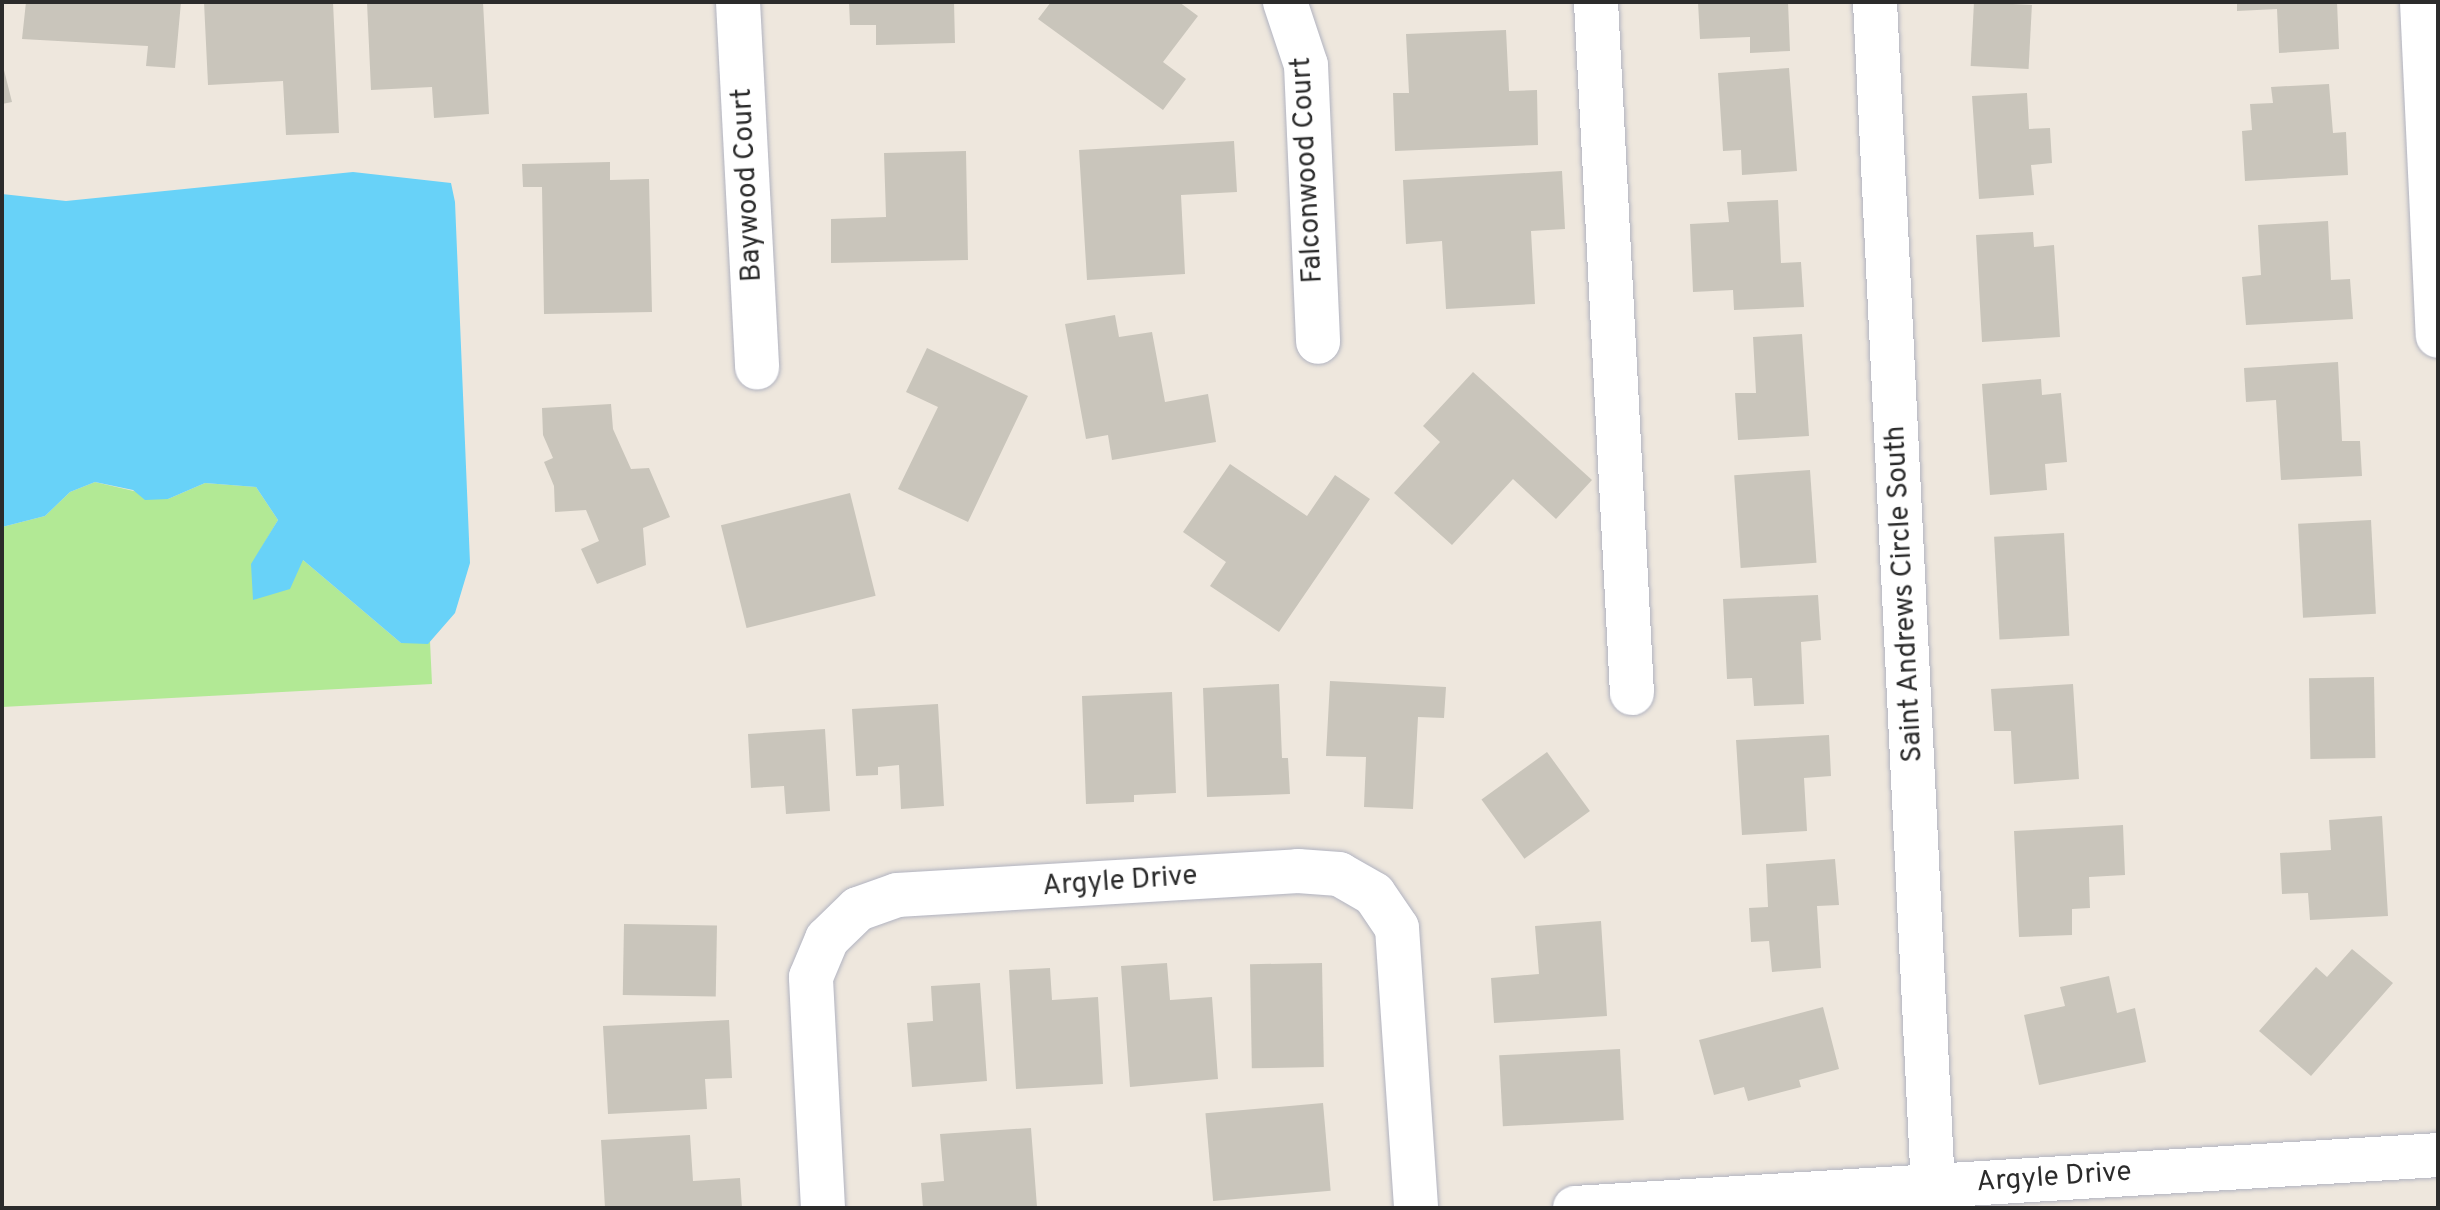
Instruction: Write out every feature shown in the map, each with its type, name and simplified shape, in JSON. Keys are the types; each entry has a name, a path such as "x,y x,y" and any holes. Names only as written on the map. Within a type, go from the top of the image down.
{"street":[{"name":"Baywood Court","path":"738,2 757,368"},
{"name":"Falconwood Court","path":"1285,2 1306,65 1318,342"},
{"path":"1596,2 1632,693"},
{"name":"Saint Andrews Circle South","path":"1875,2 1933,1197"},
{"path":"2422,2 2438,336"},
{"name":"Argyle Drive","path":"823,1208 811,977 827,939 858,909 897,895 1298,871 1339,874 1374,894 1397,928 1416,1208"},
{"name":"Argyle Drive","path":"1575,1208 1933,1197 2438,1155"}],"green space":[{"path":"95,482 168,499 205,483 256,487 278,520 252,564 303,560 401,643 430,641 432,684 2,707 2,527 45,516 70,492"}],"water":[{"path":"353,172 451,183 455,202 470,563 455,613 428,644 401,643 303,560 290,589 253,600 251,564 278,520 256,487 205,483 168,499 145,500 133,490 95,482 70,492 45,516 2,527 2,194 66,201"}],"building":[{"path":"26,2 181,2 175,68 146,66 148,46 22,39"},
{"path":"204,2 333,2 339,133 286,135 283,81 208,85"},
{"path":"367,2 483,2 489,114 434,118 432,87 371,90"},
{"path":"849,2 954,2 955,43 876,45 876,25 850,25"},
{"path":"1051,2 1179,2 1198,16 1163,62 1186,79 1163,110 1038,19"},
{"path":"1698,2 1788,2 1790,51 1750,53 1750,37 1700,39"},
{"path":"1974,2 2032,5 2029,69 1971,66"},
{"path":"2237,2 2337,2 2339,49 2279,53 2277,9 2237,11"},
{"path":"1506,30 1509,91 1537,90 1538,145 1395,151 1393,93 1409,93 1406,34"},
{"path":"2,62 12,102 2,104"},
{"path":"1789,68 1797,171 1742,175 1741,150 1723,151 1718,73"},
{"path":"2329,84 2333,133 2346,132 2348,175 2245,181 2242,131 2252,130 2250,104 2273,103 2271,87"},
{"path":"2027,93 2029,129 2050,128 2052,163 2031,165 2034,195 1979,199 1972,96"},
{"path":"1234,141 1237,192 1181,195 1185,274 1087,280 1079,150"},
{"path":"966,151 968,260 831,263 831,219 886,217 884,153"},
{"path":"610,162 610,180 649,179 652,312 544,314 542,187 523,187 522,164"},
{"path":"1562,171 1565,229 1531,231 1535,304 1446,309 1442,241 1406,244 1403,180"},
{"path":"1778,200 1781,263 1801,262 1804,307 1734,310 1733,290 1693,292 1690,224 1729,222 1727,202"},
{"path":"2328,221 2331,280 2350,279 2353,319 2246,325 2242,277 2261,275 2258,225"},
{"path":"2033,232 2034,247 2054,245 2060,337 1982,342 1976,235"},
{"path":"1115,315 1119,337 1152,332 1165,402 1208,394 1216,442 1112,460 1108,435 1086,439 1065,324"},
{"path":"1802,334 1809,436 1738,440 1735,393 1756,393 1753,337"},
{"path":"927,348 1028,396 968,522 898,489 938,407 906,392"},
{"path":"2338,362 2342,441 2360,441 2362,476 2281,480 2276,400 2246,402 2244,368"},
{"path":"1473,372 1592,480 1556,519 1513,479 1452,545 1394,493 1440,442 1423,426"},
{"path":"2041,379 2042,395 2061,393 2067,462 2045,464 2047,490 1990,495 1982,384"},
{"path":"611,404 613,429 631,469 649,468 670,517 643,528 646,565 597,584 581,549 599,541 586,510 555,512 554,486 544,462 553,458 543,435 542,408"},
{"path":"1230,464 1307,516 1335,475 1370,499 1279,632 1210,586 1226,562 1183,532"},
{"path":"1810,470 1816,563 1741,568 1734,475"},
{"path":"850,493 876,596 747,628 721,525"},
{"path":"2371,520 2376,614 2303,618 2298,524"},
{"path":"2064,533 2069,636 1999,640 1994,537"},
{"path":"1818,595 1821,640 1801,642 1804,704 1754,706 1752,678 1727,679 1723,599"},
{"path":"2374,677 2375,758 2310,759 2309,678"},
{"path":"1330,681 1446,687 1444,718 1418,717 1413,809 1364,807 1366,757 1326,756"},
{"path":"1279,684 1282,758 1288,758 1290,794 1207,797 1203,688"},
{"path":"2073,684 2079,779 2014,784 2011,731 1994,731 1991,689"},
{"path":"1172,692 1176,793 1134,795 1134,802 1086,804 1082,696"},
{"path":"938,704 944,806 901,809 899,765 878,767 878,775 856,776 852,709"},
{"path":"825,729 830,811 786,814 784,786 751,788 748,734"},
{"path":"1829,735 1831,776 1804,778 1807,831 1742,835 1736,740"},
{"path":"1547,752 1590,811 1524,859 1481,800"},
{"path":"2382,816 2388,916 2310,920 2308,893 2282,894 2280,853 2331,850 2329,820"},
{"path":"2123,825 2125,875 2089,877 2090,908 2072,909 2072,935 2019,937 2014,831"},
{"path":"1835,859 1839,905 1817,906 1821,968 1772,972 1769,941 1751,942 1749,908 1768,907 1766,864"},
{"path":"1601,921 1607,1016 1494,1023 1491,978 1539,974 1535,926"},
{"path":"624,924 717,926 716,997 623,995"},
{"path":"2352,949 2393,983 2311,1076 2259,1031 2316,967 2327,977"},
{"path":"1167,963 1170,1000 1212,997 1218,1079 1130,1087 1121,966"},
{"path":"1322,963 1324,1067 1252,1068 1250,964"},
{"path":"1050,968 1052,1000 1098,997 1103,1084 1016,1089 1009,970"},
{"path":"2109,976 2117,1013 2135,1008 2146,1062 2039,1085 2024,1015 2065,1006 2060,987"},
{"path":"980,983 987,1081 912,1087 907,1023 933,1021 931,986"},
{"path":"1823,1007 1839,1069 1799,1080 1801,1087 1748,1101 1744,1087 1714,1095 1699,1040"},
{"path":"729,1020 732,1078 705,1079 707,1109 608,1114 603,1026"},
{"path":"1620,1049 1624,1120 1503,1126 1499,1055"},
{"path":"1323,1103 1331,1191 1213,1201 1205,1113"},
{"path":"1031,1128 1037,1207 923,1208 921,1183 944,1181 940,1134"},
{"path":"690,1135 693,1181 740,1178 742,1208 605,1208 601,1140"}]}
